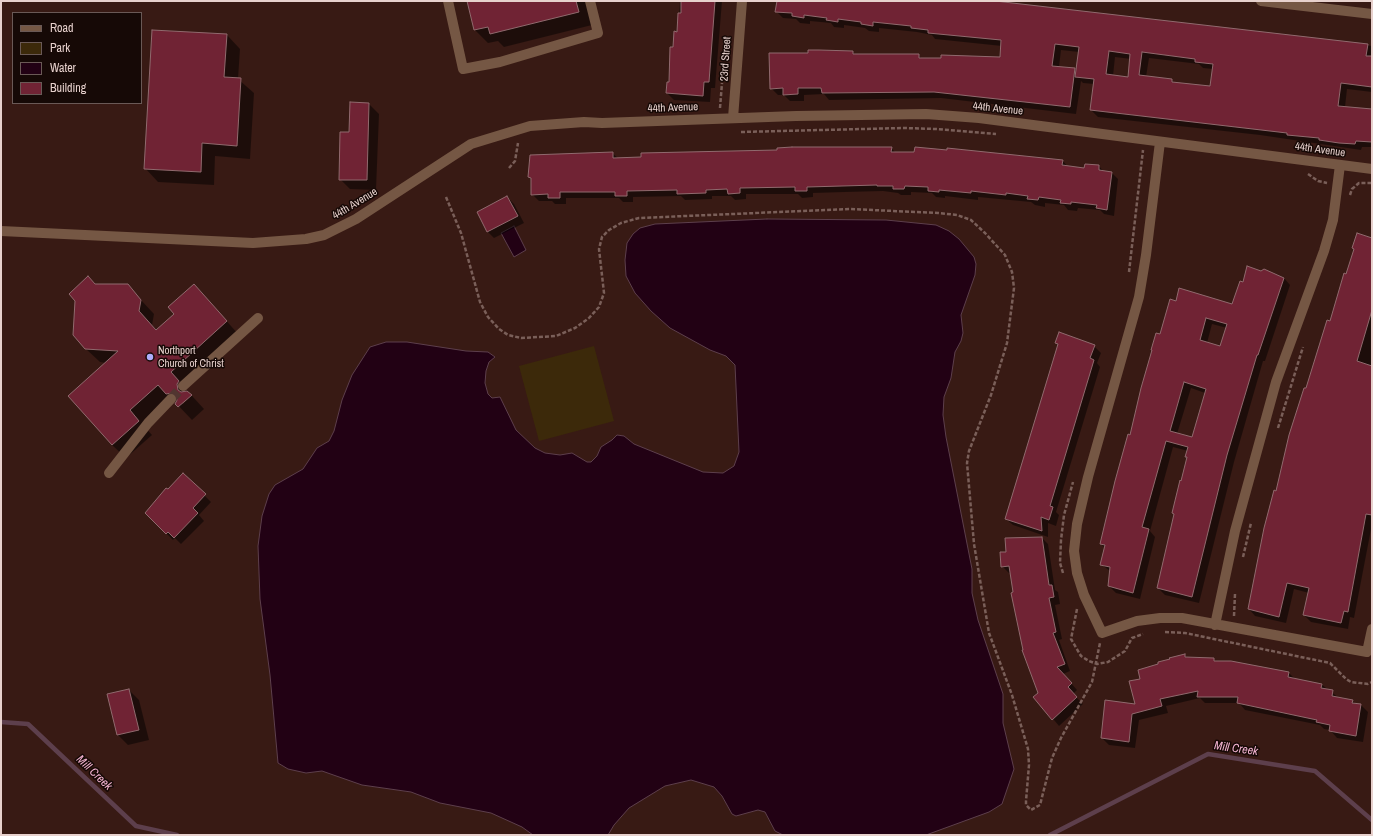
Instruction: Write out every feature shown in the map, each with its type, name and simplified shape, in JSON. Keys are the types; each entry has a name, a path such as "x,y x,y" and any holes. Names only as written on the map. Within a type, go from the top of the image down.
{"street":[{"path":"448,1 463,69 500,62 598,34 590,1"},
{"name":"23rd Street","path":"734,118 742,1"},
{"path":"1261,1 1372,14"},
{"name":"44th Avenue","path":"1,231 254,243 306,240 324,235 356,219 471,144 512,130 548,124 926,114 979,118 1372,169"},
{"path":"1160,142 1146,255 1139,297 1088,477 1077,524 1074,551 1077,572 1084,595 1102,633 1138,621 1160,618 1182,618 1233,629 1367,652 1372,629"},
{"path":"1215,625 1235,531 1276,382 1324,250 1333,220 1340,165"},
{"path":"183,386 258,318"},
{"path":"109,473 148,423 171,399"}],"path":[{"path":"733,132 903,128 997,134"},
{"path":"509,168 513,165 518,143 521,140"},
{"path":"1129,278 1145,140"},
{"path":"1136,151 1158,154"},
{"path":"1300,173 1308,174 1318,181 1355,187"},
{"path":"1349,198 1352,189 1359,183 1372,183"},
{"path":"446,197 461,233 480,302 488,317 499,329 508,335 521,338 556,336 575,328 589,318 599,307 604,293 598,249 602,238 609,230 621,223 639,218 850,209 938,213 958,215 971,220 1005,255 1012,272 1014,288 1007,343 991,394 974,438 967,463 974,544 989,633 1012,694 1028,749 1029,765 1026,801 1029,808 1035,809 1040,805 1052,758 1060,738 1092,682 1097,664 1102,633"},
{"path":"1276,432 1306,340"},
{"path":"1065,576 1060,563 1061,540 1064,515 1073,480"},
{"path":"1242,561 1253,517"},
{"path":"1230,643 1233,629 1236,591"},
{"path":"1075,603 1078,611 1071,639 1080,656 1097,664 1108,662 1117,658 1125,651 1132,638 1146,633"},
{"path":"1158,632 1185,633 1330,663 1351,682 1368,684 1372,682"}],"green space":[{"path":"594,346 614,421 539,441 519,366"}],"water":[{"path":"767,219 886,220 936,225 949,231 959,239 974,257 976,264 975,275 961,315 963,333 961,341 955,352 951,378 944,397 943,415 972,569 972,593 978,620 1003,694 1003,723 1014,769 1002,804 989,812 926,835 783,835 775,831 765,812 758,810 736,816 732,814 722,796 714,787 691,780 665,786 629,808 614,825 608,835 533,835 522,827 491,813 440,803 411,792 362,785 322,771 306,773 288,769 278,763 270,675 260,599 258,546 262,516 269,494 275,485 303,469 317,448 329,441 334,431 342,400 352,375 370,347 386,342 407,342 466,351 488,352 495,357 489,362 486,371 485,383 488,394 492,398 500,397 516,430 535,448 545,453 560,455 572,453 587,462 591,462 597,456 601,447 617,435 624,436 634,444 703,472 723,473 734,466 739,452 735,365 726,356 710,350 670,328 651,311 635,293 626,276 625,260 627,243 633,234 640,228 655,224"},
{"path":"514,226 526,250 514,257 501,233"}],"building":[{"path":"467,1 576,1 579,12 490,34 488,27 474,30"},
{"path":"681,1 715,1 709,82 704,82 703,96 666,93 667,82 669,82 670,47 673,47 674,31 677,32 678,13 681,13"},
{"path":"777,1 995,1 1368,44 1366,56 1372,56 1372,87 1341,83 1338,106 1372,109 1372,142 1356,141 1355,144 1339,143 1319,140 1319,138 1287,135 1287,133 1090,110 1094,79 1075,77 1079,47 1055,44 1052,66 1075,68 1070,107 934,92 822,93 821,88 798,88 798,94 783,95 783,88 770,89 769,53 808,53 808,50 819,50 853,51 853,54 919,54 919,58 941,58 941,55 1000,57 1001,40 928,33 928,30 911,28 911,26 873,22 873,26 861,24 861,22 838,19 838,22 826,20 827,18 804,15 804,18 792,16 792,13 775,12","holes":["1109,51 1130,54 1128,77 1106,74","1142,52 1195,59 1195,62 1213,64 1210,86 1172,82 1172,79 1139,75"]},
{"path":"152,30 227,34 224,77 241,78 237,146 202,143 201,172 144,169"},
{"path":"350,102 369,103 367,180 339,180 340,132 349,132"},
{"path":"892,147 891,152 914,152 915,147 947,150 947,148 1063,160 1062,165 1084,168 1085,164 1099,165 1099,170 1112,172 1107,210 1096,208 1097,205 1071,202 1071,204 1060,203 1061,200 1039,197 1038,200 1027,199 1028,196 1006,193 1006,195 971,191 971,193 939,190 939,192 928,191 928,187 905,186 904,189 893,189 893,186 877,185 807,187 807,191 795,191 795,187 740,188 740,193 728,194 727,189 706,190 706,193 677,194 677,190 627,191 627,196 615,196 615,192 560,192 560,198 548,198 548,194 531,195 531,178 528,177 530,155 613,152 613,158 641,157 641,153 777,150 777,148"},
{"path":"507,196 518,216 487,232 477,212"},
{"path":"1357,233 1372,238 1372,310 1357,361 1372,366 1372,515 1366,514 1348,612 1344,611 1341,623 1303,615 1309,588 1287,583 1279,617 1248,609 1264,528 1274,490 1276,491 1289,435 1304,388 1306,388 1327,320 1330,321 1344,273 1346,274 1354,249 1352,248"},
{"path":"1247,266 1261,271 1264,269 1284,278 1257,355 1227,455 1192,597 1157,588 1174,514 1172,513 1187,457 1185,457 1188,447 1166,441 1142,527 1149,529 1133,593 1108,586 1110,567 1100,565 1105,545 1100,544 1115,481 1128,434 1130,435 1151,350 1156,333 1160,334 1170,299 1176,301 1179,288 1232,304 1240,281 1243,282","holes":["1206,318 1227,324 1220,346 1200,340","1184,382 1206,389 1192,437 1170,431"]},
{"name":"Northport Church of Christ","path":"88,276 95,284 128,284 141,300 139,311 156,330 174,314 168,307 194,284 227,321 171,372 179,381 177,384 178,390 181,392 187,391 192,395 178,407 175,404 177,400 176,395 172,393 166,394 158,385 130,410 139,421 112,445 68,396 118,351 85,349 73,335 75,301 69,294"},
{"path":"1059,332 1095,345 1090,358 1094,360 1050,506 1053,507 1049,520 1041,517 1042,531 1005,519 1058,344 1055,343"},
{"path":"183,473 206,494 193,508 198,513 174,538 168,532 166,534 145,513 166,488 168,489"},
{"path":"1042,537 1049,585 1052,585 1054,597 1049,598 1056,632 1053,633 1065,664 1057,667 1072,683 1068,687 1077,697 1052,720 1033,697 1038,693 1022,650 1011,593 1013,592 1009,566 1001,567 1000,552 1006,552 1005,538"},
{"path":"1185,654 1185,657 1214,658 1214,661 1231,661 1289,672 1288,677 1322,684 1321,688 1333,690 1332,696 1353,700 1352,703 1361,704 1356,736 1329,731 1330,725 1316,722 1317,720 1237,703 1238,697 1197,697 1198,691 1160,699 1162,706 1132,714 1129,742 1101,738 1105,700 1135,704 1129,681 1140,679 1138,670 1158,664 1158,662 1170,659 1169,658"},
{"path":"129,689 139,730 117,735 107,694"}],"waterway":[{"name":"Mill Creek","path":"1,722 28,724 136,826 177,835"},
{"name":"Mill Creek","path":"1050,835 1208,754 1315,771 1372,820"}],"tunnel":[{"path":"171,399 183,386"}],"place":[{"name":"Northport Church of Christ","path":"150,357"}]}
